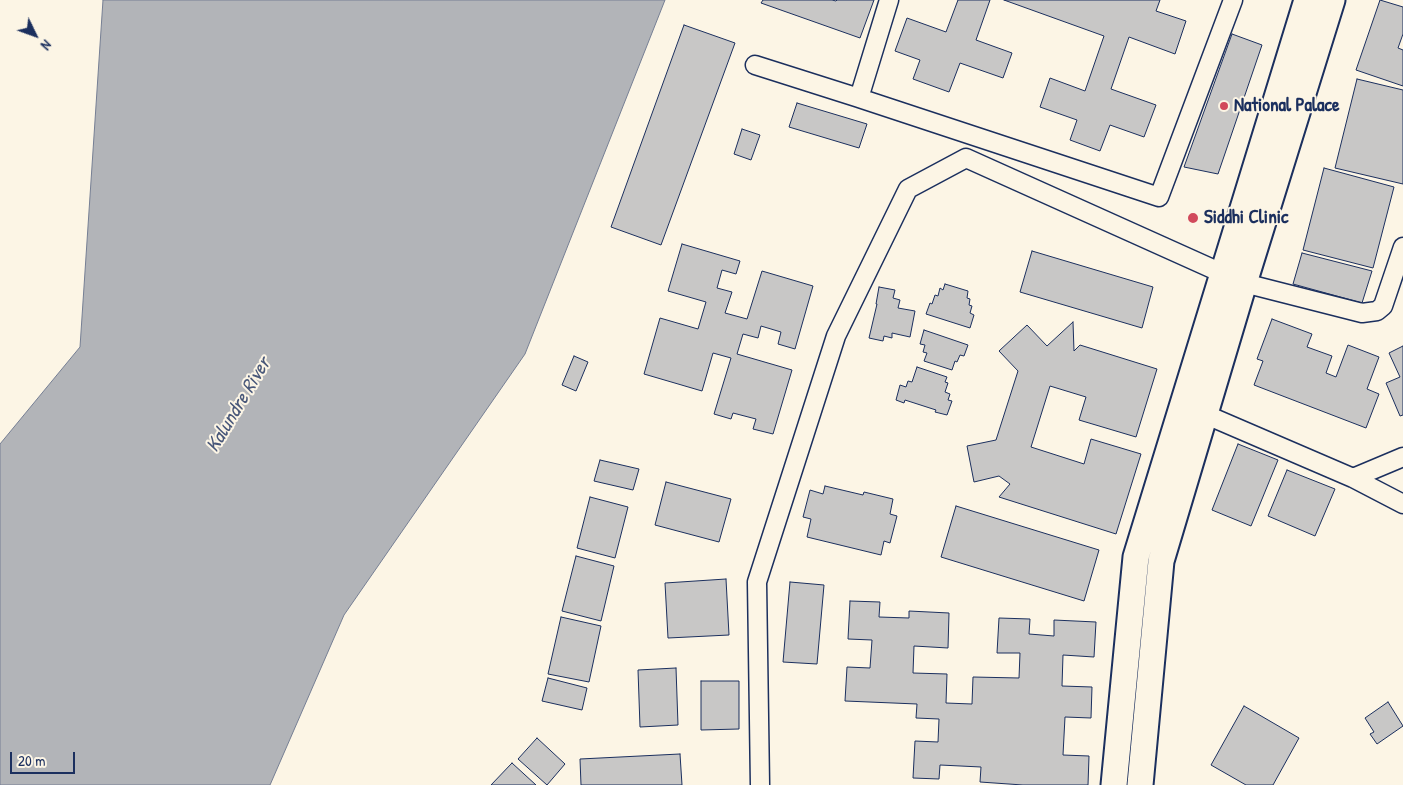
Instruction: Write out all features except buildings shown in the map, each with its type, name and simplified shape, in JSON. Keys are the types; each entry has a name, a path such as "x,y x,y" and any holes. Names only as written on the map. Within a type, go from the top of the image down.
{"street":[{"path":"859,98 889,0"},
{"path":"755,65 1158,197 1233,0"},
{"path":"1114,785 1136,557 1194,410 1234,279 1307,0"},
{"path":"1234,279 1332,0"},
{"path":"760,785 757,582 836,336 908,189 966,158 1234,279 1362,314 1377,311 1383,306 1403,246"},
{"path":"1194,410 1352,478 1403,504"},
{"path":"1140,785 1161,561 1194,410"},
{"path":"1352,478 1403,457"}],"water":[{"name":"Kalundre River","path":"103,0 665,0 525,354 344,615 270,785 0,785 0,444 80,347"}],"place":[{"name":"National Palace","path":"1224,106"},
{"name":"Siddhi Clinic","path":"1193,218"}]}
